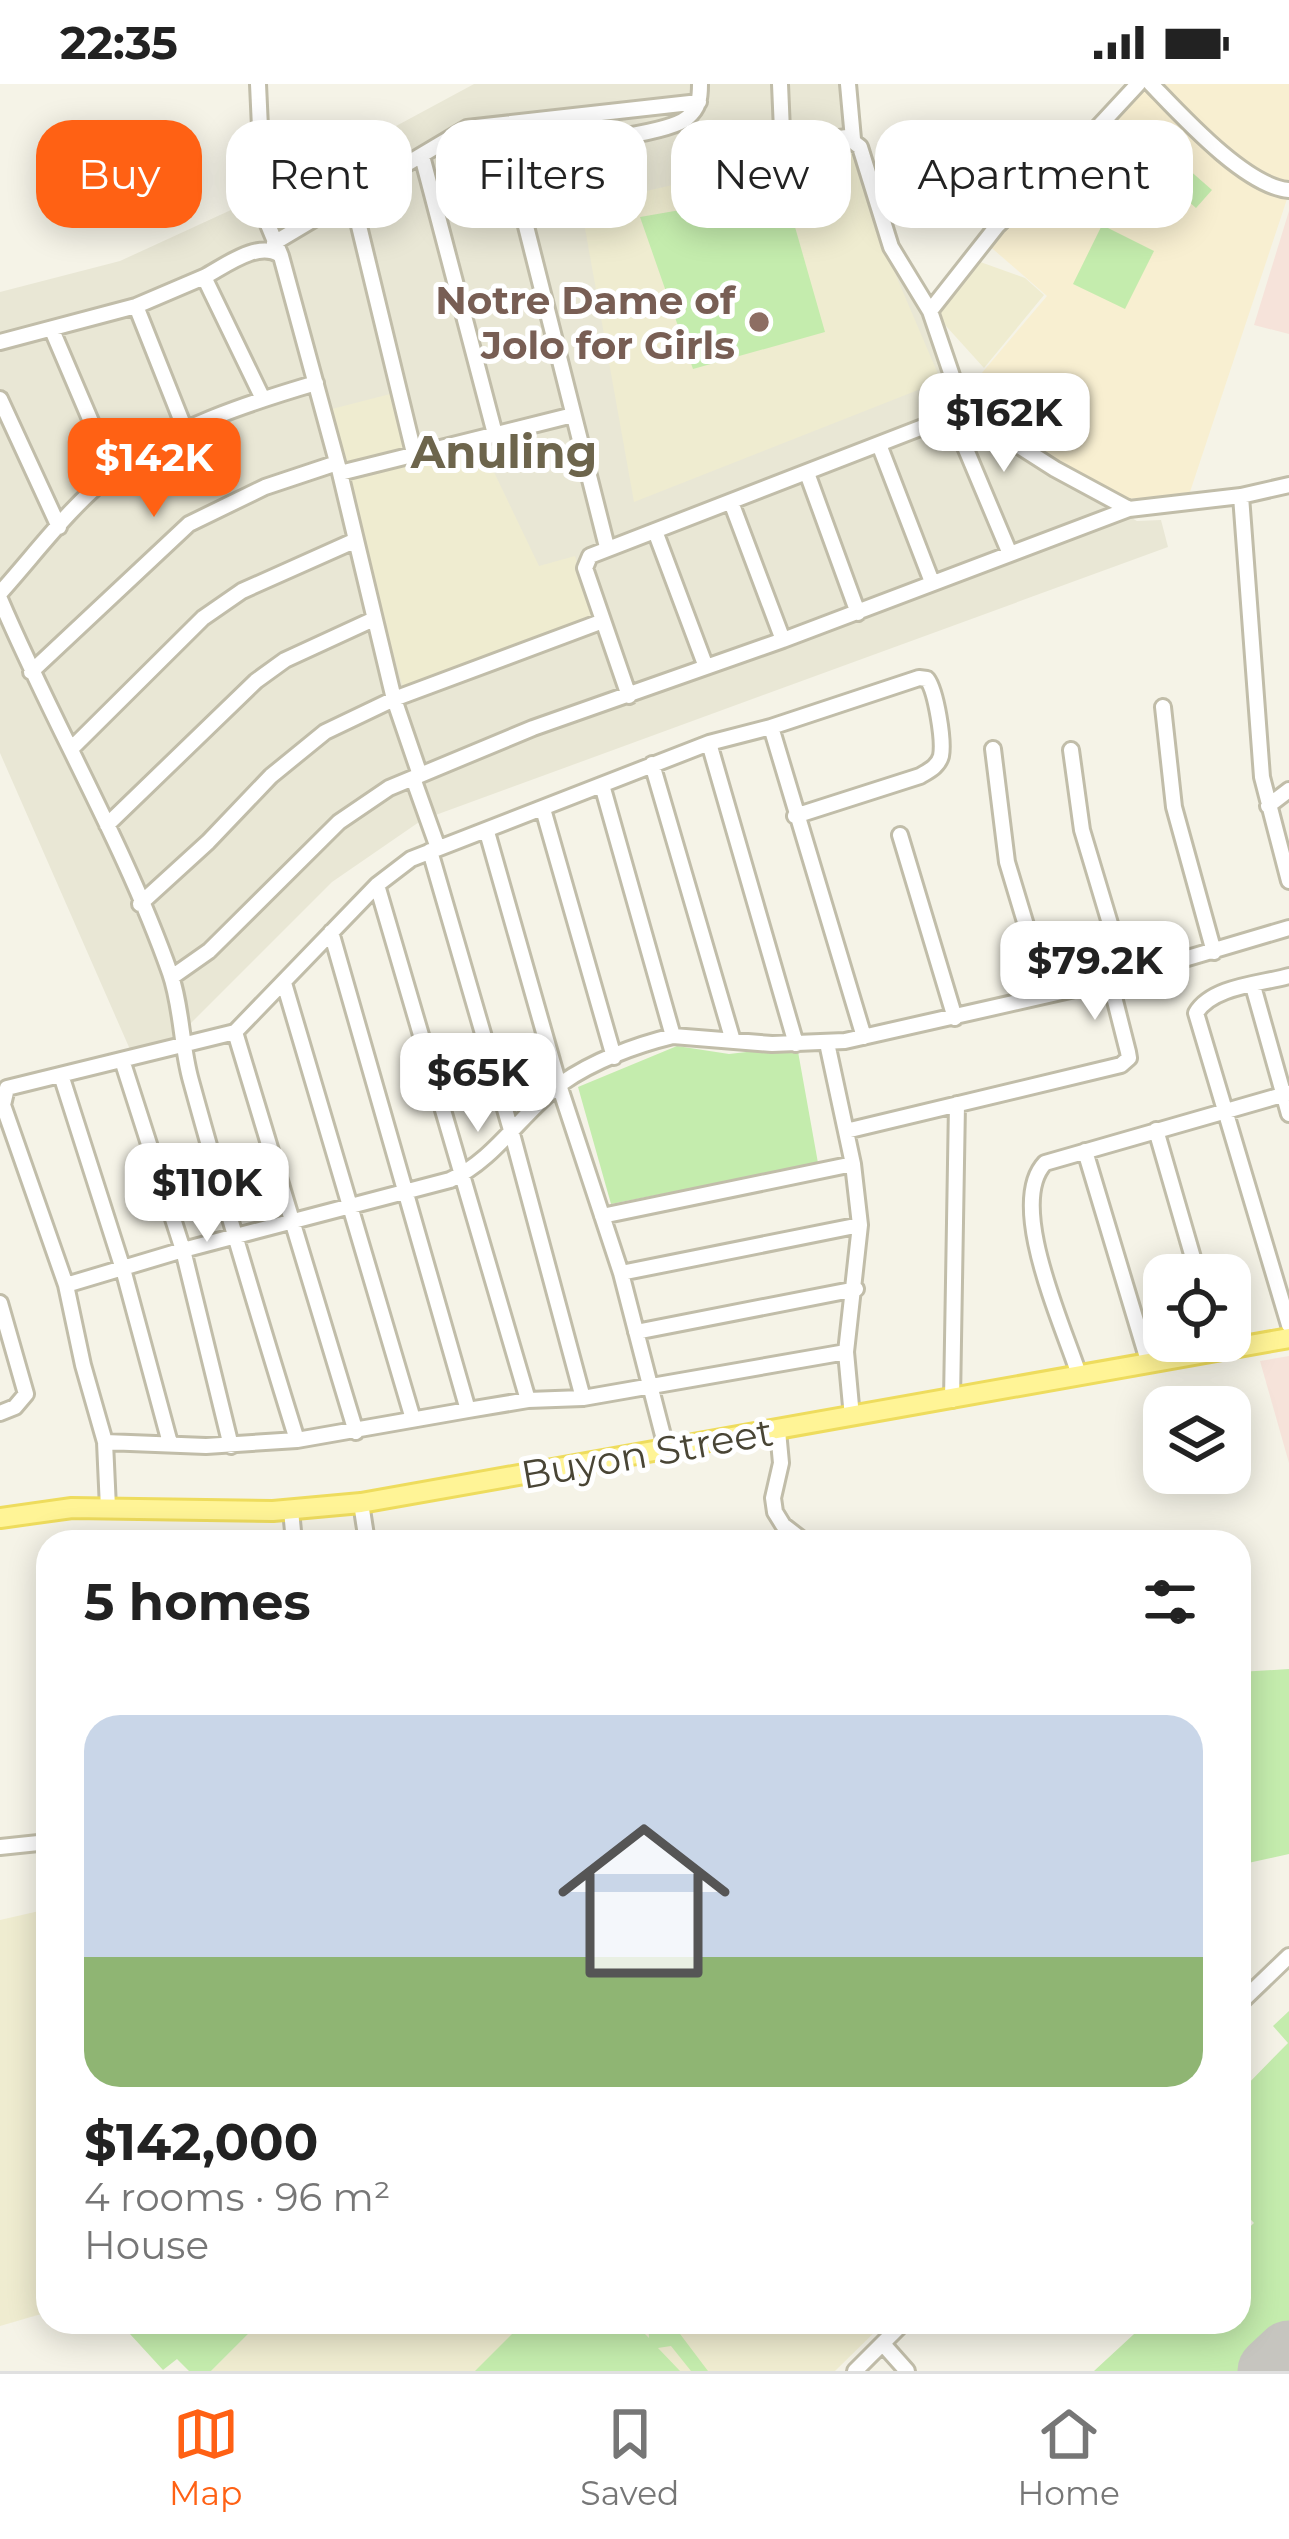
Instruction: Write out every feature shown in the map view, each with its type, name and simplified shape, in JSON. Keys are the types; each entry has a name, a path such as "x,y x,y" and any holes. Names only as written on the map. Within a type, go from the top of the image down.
{"main road":[{"name":"Buyon Street","path":"1251,1342 1289,1338"},
{"name":"Buyon Street","path":"0,1518 72,1508 291,1510 361,1503 1157,1362"}],"street":[{"path":"259,84 264,215 316,382 394,699 583,1398"},
{"path":"607,548 507,151 669,127 685,120 699,102 700,84"},
{"path":"780,84 786,140 853,139"},
{"path":"848,84 853,139 891,247 930,311 958,414 1010,554"},
{"path":"930,311 997,226 1075,153 1138,84"},
{"path":"1151,84 1236,163 1273,187 1289,190"},
{"path":"412,162 466,128 699,102"},
{"path":"422,156 495,434"},
{"path":"0,341 136,306 262,249 277,249 307,228"},
{"path":"360,228 414,453"},
{"path":"204,277 262,399"},
{"path":"136,306 186,432"},
{"path":"52,330 113,473"},
{"path":"297,1440 182,1048 172,977 0,596 113,473 186,432 316,382"},
{"path":"0,399 59,527"},
{"path":"629,696 584,566 590,556 958,414"},
{"path":"958,414 1129,509"},
{"path":"31,672 189,524 265,487 573,415"},
{"path":"880,447 932,582"},
{"path":"807,473 858,613"},
{"path":"172,977 209,951 356,808 416,776 532,728 858,613 1129,509 1241,496 1289,485"},
{"path":"1241,496 1262,777 1289,881"},
{"path":"731,502 783,640"},
{"path":"655,531 706,667"},
{"path":"70,749 226,601 354,541"},
{"path":"107,825 256,681 305,650 374,619"},
{"path":"140,904 290,759 339,724 603,621"},
{"path":"108,1508 105,1442 66,1286 3,1099 10,1087 235,1032 377,885 434,849 709,743 927,679 934,690 941,752 932,769 795,816"},
{"path":"1163,707 1174,807 1214,952"},
{"path":"771,728 864,1037"},
{"path":"709,743 796,1044"},
{"path":"993,749 1007,862 1046,995"},
{"path":"1072,750 1082,830 1126,977"},
{"path":"652,764 733,1041"},
{"path":"602,785 673,1036"},
{"path":"1268,806 1289,790"},
{"path":"542,809 614,1057"},
{"path":"487,832 560,1085 621,1273 666,1447"},
{"path":"900,835 955,1018"},
{"path":"377,885 528,1400"},
{"path":"66,1286 464,1174 560,1085 614,1057 673,1036 796,1044 864,1037 1126,977 1289,928"},
{"path":"332,932 468,1410"},
{"path":"1289,976 1216,995 1196,1013 1289,1325"},
{"path":"847,1131 1125,1062 1128,1052 1110,981"},
{"path":"284,983 413,1420"},
{"path":"1252,986 1289,1114"},
{"path":"235,1032 356,1432"},
{"path":"827,1043 853,1164 860,1225 846,1352 852,1417"},
{"path":"122,1060 183,1250 231,1446"},
{"path":"61,1075 123,1269 170,1443"},
{"path":"1079,1375 1042,1267 1033,1206 1035,1178 1046,1163 1286,1093"},
{"path":"952,1400 957,1104"},
{"path":"1156,1130 1192,1254"},
{"path":"1085,1151 1149,1364"},
{"path":"602,1216 853,1164"},
{"path":"621,1273 860,1225"},
{"path":"636,1332 856,1289"},
{"path":"0,1303 6,1341 26,1394 15,1407 0,1413"},
{"path":"105,1442 231,1446 297,1440 528,1400 583,1398 846,1352"},
{"path":"778,1431 781,1463 773,1498 775,1512 789,1530"},
{"path":"361,1503 365,1530"},
{"path":"291,1510 293,1530"},
{"path":"0,1847 36,1843"},
{"path":"1251,1994 1286,1966"},
{"path":"855,2371 893,2334"},
{"path":"883,2344 907,2371"}],"shaded area":[{"path":"474,84 855,84 860,137 875,184 875,228 889,228 899,260 930,319 971,430 1137,521 1161,520 1168,547 422,820 332,882 173,1041 132,1054 0,753 0,292 120,261 192,228 202,228 202,223 226,212 226,228 412,228 412,120 407,120"},
{"path":"1155,84 1289,84 1289,185 1244,164"},
{"path":"1149,85 1183,120 1113,120"},
{"path":"1193,130 1226,164 1287,199 1189,495 1126,499 967,407 964,394 1047,296 986,243 1001,228 1193,228"},
{"name":"Notre Dame of Jolo for Girls","path":"851,144 875,228 879,228 941,381 634,502 585,228 647,228 647,191 671,185 671,228 851,228"},
{"path":"1289,211 1289,334 1254,325"},
{"path":"972,259 1025,278 1044,295 984,368 936,315"},
{"path":"394,393 408,449 342,467 328,410"},
{"path":"481,445 539,566 575,556 594,618 404,691 345,482"},
{"path":"1289,1356 1289,1463 1260,1361"},
{"path":"36,1912 36,2316 0,2326 0,1920"},
{"path":"248,2334 873,2334 835,2371 211,2371"}],"green space":[{"path":"1193,173 1212,190 1196,208 1193,205"},
{"path":"671,212 671,228 795,228 825,332 693,369 644,228 647,216"},
{"path":"1101,228 1154,251 1125,309 1073,284"},
{"path":"677,1046 729,1054 797,1046 818,1163 611,1204 578,1087"},
{"path":"1289,1669 1289,1854 1251,1862 1251,1671"},
{"path":"1289,2011 1289,2325 1239,2371 1094,2371 1134,2334 1251,2334 1251,2081 1288,2043 1273,2026"},
{"path":"130,2334 248,2334 211,2371 189,2371 177,2359 163,2370"},
{"path":"512,2334 645,2334 649,2338 649,2334 680,2334 708,2371 691,2371 671,2346 658,2348 680,2371 475,2371"}],"runway":[{"path":"1272,2371 1289,2355"}],"place":[{"name":"Notre Dame of Jolo for Girls","path":"759,322"}],"district":[{"name":"Anuling","path":"504,452"}]}
